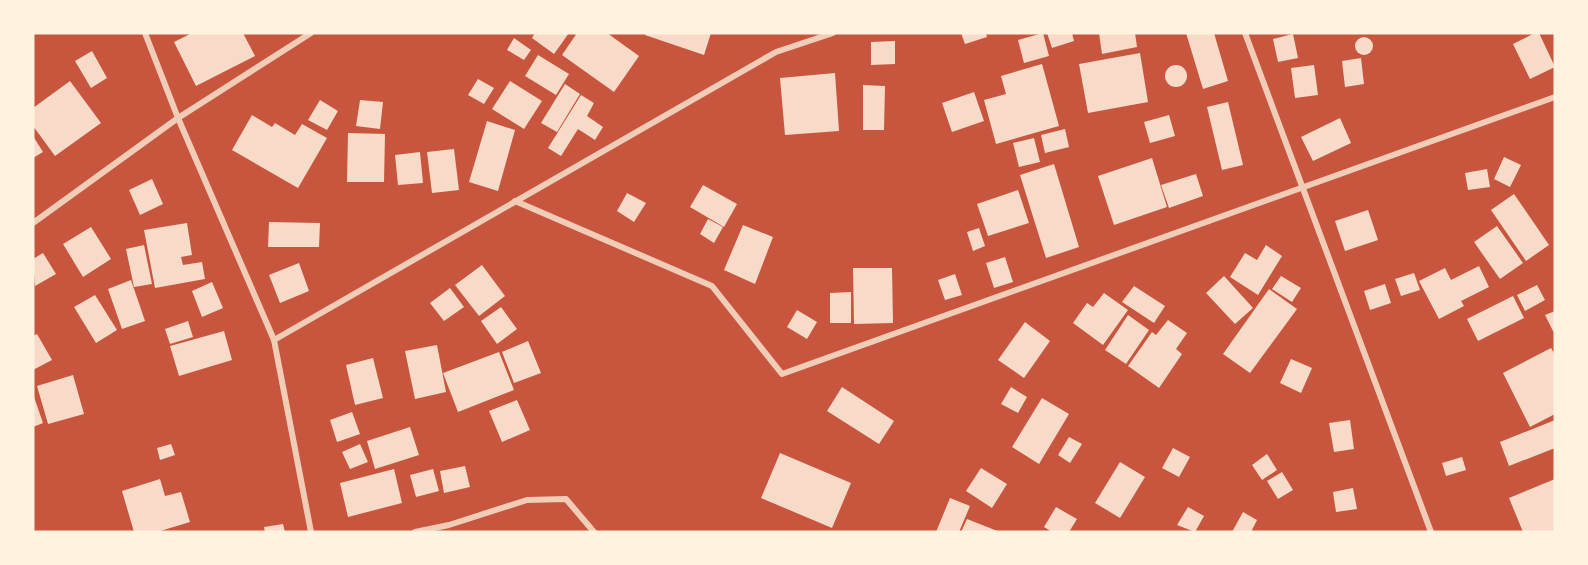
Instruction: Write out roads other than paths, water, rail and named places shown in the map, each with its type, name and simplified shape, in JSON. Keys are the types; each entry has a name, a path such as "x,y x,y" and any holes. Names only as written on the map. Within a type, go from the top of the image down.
{"street":[{"path":"145,33 178,118 274,340 311,532"},
{"path":"33,223 178,118 311,33"},
{"path":"274,340 776,52 833,33"},
{"path":"1245,33 1431,532"},
{"path":"515,201 712,286 782,374 1555,97"},
{"path":"415,532 449,525 527,500 566,499 594,532"}]}
